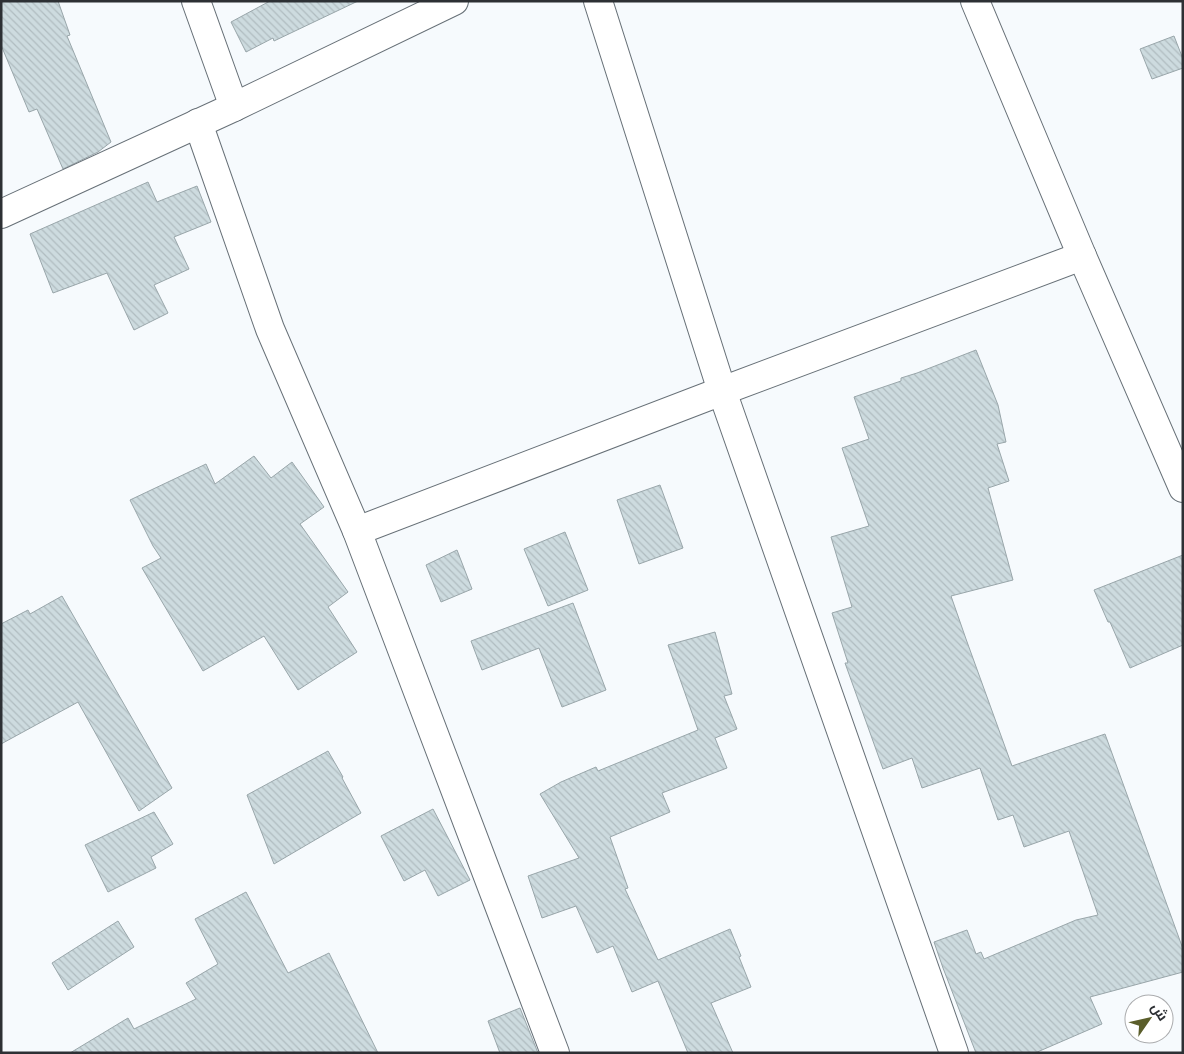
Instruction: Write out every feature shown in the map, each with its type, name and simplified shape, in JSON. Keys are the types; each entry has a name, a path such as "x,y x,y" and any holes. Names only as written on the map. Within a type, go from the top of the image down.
{"street":[{"path":"196,1 234,107"},
{"path":"1,214 234,107 454,1"},
{"path":"598,1 722,391 954,1053"},
{"path":"975,1 1082,256 1183,488"},
{"path":"198,123 270,329 357,531 555,1053"},
{"path":"357,531 1082,256"}],"building":[{"path":"1,1 58,1 70,35 67,36 111,142 98,152 63,169 37,109 29,112 1,45"},
{"path":"270,1 358,1 274,41 273,38 246,52 231,22"},
{"path":"1174,36 1183,59 1183,68 1152,79 1140,49"},
{"path":"148,182 157,202 197,186 211,222 174,237 189,269 154,285 168,313 134,330 107,273 53,293 30,234"},
{"path":"976,350 998,405 1006,442 997,444 1009,481 988,488 1013,580 951,596 1012,766 1105,734 1183,949 1183,972 1090,997 1102,1024 1035,1053 976,1053 934,942 967,930 976,954 981,952 984,959 1076,920 1098,915 1069,831 1024,847 1013,815 998,820 980,768 922,788 912,758 883,769 845,663 848,663 832,613 852,607 831,537 869,526 842,448 869,439 854,397 901,381 901,378"},
{"path":"254,456 271,478 292,462 324,507 300,524 348,592 328,607 357,652 298,690 264,636 203,671 142,568 161,558 130,500 206,464 215,484"},
{"path":"660,485 683,548 639,564 617,500"},
{"path":"565,532 588,590 548,606 524,549"},
{"path":"457,550 472,589 441,602 426,565"},
{"path":"1183,555 1183,645 1130,668 1094,590"},
{"path":"62,596 172,788 139,811 78,702 1,744 1,624 28,610 30,614"},
{"path":"573,603 606,690 562,707 539,648 482,670 471,641"},
{"path":"715,632 732,694 724,696 737,729 715,738 727,768 662,793 670,812 610,837 628,888 625,889 658,960 730,929 741,956 739,957 751,987 711,1003 733,1053 688,1053 658,981 632,992 613,946 597,953 576,906 542,918 528,876 579,858 540,794 561,782 596,767 598,771 698,730 668,645"},
{"path":"328,751 361,813 274,864 247,795"},
{"path":"433,809 470,880 438,896 425,870 404,881 381,836"},
{"path":"154,812 173,844 151,857 156,868 108,892 85,845"},
{"path":"246,892 288,973 329,953 378,1053 70,1053 128,1018 134,1029 196,999 186,983 218,964 195,919"},
{"path":"118,921 134,947 68,990 52,963"},
{"path":"520,1008 538,1053 500,1053 488,1021"}]}
